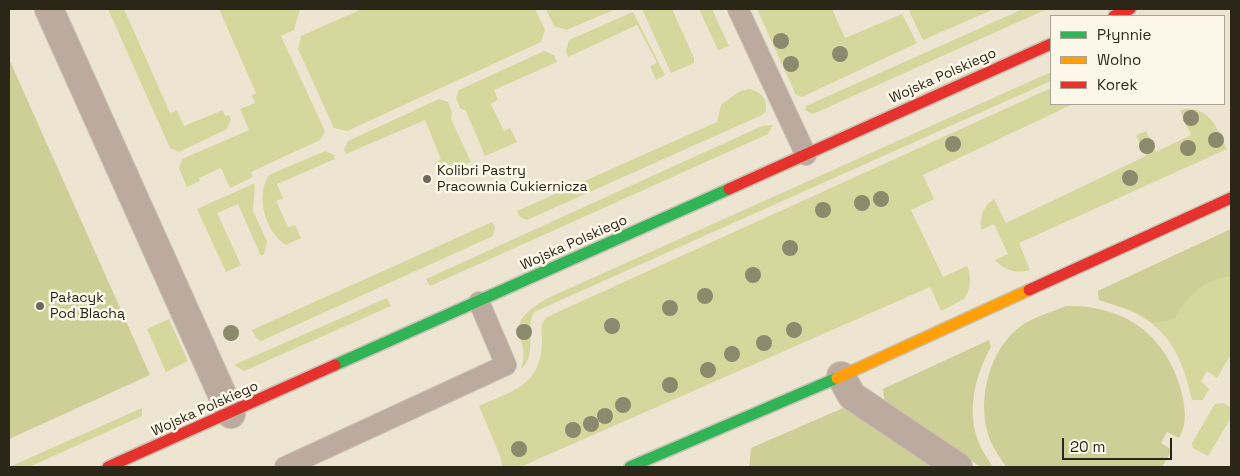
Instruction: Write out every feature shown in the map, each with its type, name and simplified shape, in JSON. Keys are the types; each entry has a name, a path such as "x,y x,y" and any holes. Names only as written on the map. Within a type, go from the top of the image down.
{"main road":[{"path":"1116,15 1130,9"},
{"name":"Wojska Polskiego","path":"108,467 231,414 1050,44"},
{"path":"630,467 841,376 1231,198"}],"street":[{"path":"49,9 231,414"},
{"path":"841,376 852,396 958,467"}],"lane":[{"path":"738,9 806,155"},
{"path":"286,467 506,365 479,302"}],"green space":[{"path":"108,9 124,9 170,113 177,110 184,126 223,110 225,116 229,115 231,119 227,129 179,152 170,148"},
{"path":"219,9 300,9 294,30 281,36 325,131 320,140 251,172 253,177 230,188 221,168 199,178 200,181 187,187 179,168 182,159 249,130 240,109 255,103 252,96 256,93"},
{"path":"362,9 535,9 545,30 541,42 347,131 334,128 298,49 301,36"},
{"path":"546,9 616,9 566,30 554,26"},
{"path":"642,9 672,9 694,58 694,63 671,73"},
{"path":"699,9 712,9 729,46 719,50 717,48"},
{"path":"757,9 832,9 845,38 902,14 917,43 802,97 796,95"},
{"path":"914,9 994,9 923,40 909,11"},
{"path":"1023,9 1047,9 813,114 805,110 806,106"},
{"path":"633,12 665,75 656,80 650,66 657,63 637,25 568,57 566,51 569,40"},
{"path":"544,51 554,55 557,62 494,90 498,100 491,104 504,131 510,128 517,142 485,156 466,111 460,108 456,98 459,90"},
{"path":"9,59 150,375 9,439"},
{"path":"1050,72 1050,81 534,312 529,357 521,369 524,358 519,325 532,309 548,298"},
{"path":"1050,88 1050,105 1071,105 923,175 934,199 911,210 943,277 967,266 970,283 964,299 941,311 930,287 520,467 502,467 501,458 479,406 513,391 530,378 540,357 541,331 544,320"},
{"path":"750,89 761,94 765,99 766,111 762,115 527,220 520,217 517,211 717,122 721,105 740,91"},
{"path":"439,99 448,102 452,112 451,119 471,162 440,176 435,163 441,159 425,120 346,154 344,150 348,141"},
{"path":"1194,109 1207,116 1217,127 1227,149 1019,243 1030,270 1011,271 995,260 1008,254 994,224 981,230 983,213 990,202 994,199 1006,223 1146,156 1136,135 1146,131 1156,152 1191,135 1180,111"},
{"path":"773,125 768,134 430,286 426,279 762,126"},
{"path":"325,151 334,155 335,159 277,184 283,198 276,201 288,227 295,225 301,238 286,245 273,231 264,213 263,193 265,184 269,175"},
{"path":"255,183 253,211 267,241 264,254 261,256 238,204 217,213 241,265 226,272 197,209"},
{"path":"492,222 495,227 493,236 261,341 256,338 252,330"},
{"path":"1231,229 1231,354 1217,378 1207,371 1201,381 1209,389 1203,400 1192,400 1187,379 1180,362 1173,347 1163,334 1137,314 1120,306 1099,300 1098,291"},
{"path":"1231,229 1231,276 1211,281 1197,290 1185,302 1174,319 1153,323 1139,313 1099,300 1098,291"},
{"path":"387,298 391,306 244,371 234,365"},
{"path":"1066,306 1087,307 1124,317 1140,327 1165,353 1174,370 1181,390 1185,415 1184,427 1179,438 1167,432 1161,443 1172,450 1162,467 1006,467 991,443 985,420 985,390 994,360 1001,347 1010,335 1021,326 1037,317"},
{"path":"169,319 188,361 166,372 147,329"},
{"path":"989,340 991,347 981,369 974,394 973,419 979,443 993,467 981,467 885,405 883,389"},
{"path":"1224,403 1231,408 1231,418 1208,456 1193,448 1192,443 1215,404"},
{"path":"142,408 142,416 29,467 9,467"},
{"path":"843,408 936,467 749,467 751,448"}],"traffic: fast":[{"path":"335,365 729,189"},
{"path":"630,467 837,378"}],"traffic: slow":[{"path":"837,378 1029,290"}],"traffic: jam":[{"path":"1116,15 1130,9"},
{"path":"729,189 1050,44"},
{"path":"1029,290 1231,198"},
{"path":"108,467 335,365"}],"place":[{"name":"Kolibri Pastry Pracownia Cukiernicza","path":"427,179"},
{"name":"Pałacyk Pod Blachą","path":"40,306"}]}
